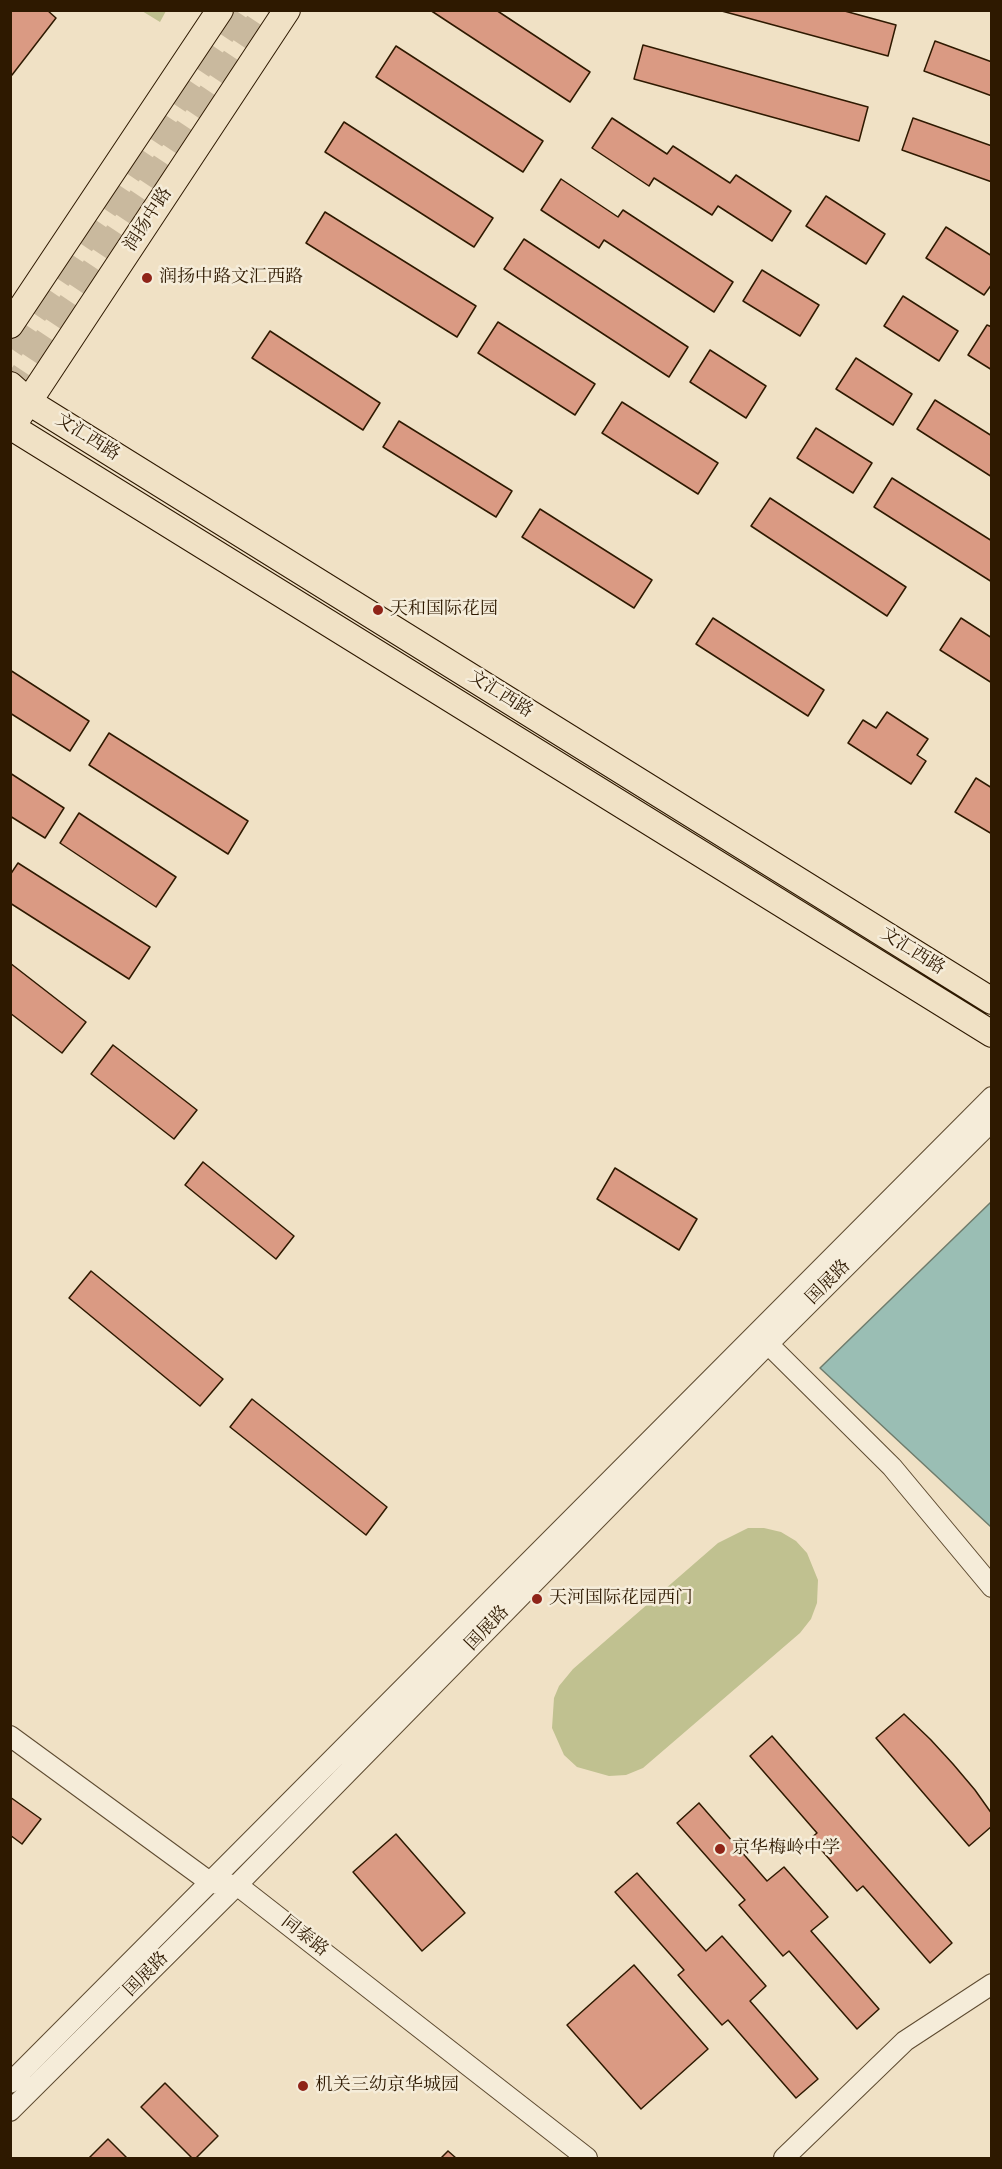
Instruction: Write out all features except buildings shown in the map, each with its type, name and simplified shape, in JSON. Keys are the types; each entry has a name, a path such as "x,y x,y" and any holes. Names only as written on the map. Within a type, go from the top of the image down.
{"main road":[{"path":"10,325 220,10"},
{"name":"润扬中路","path":"11,427 20,393 287,10"},
{"name":"文汇西路","path":"20,393 992,1001"},
{"name":"文汇西路","path":"11,427 992,1034"}],"street":[{"name":"国展路","path":"10,2083 992,1097"},
{"name":"国展路","path":"10,2112 992,1120"},
{"path":"768,1344 892,1467 992,1587"},
{"path":"10,1736 211,1883 237,1885"},
{"name":"同泰路","path":"237,1885 587,2158"},
{"path":"784,2158 905,2041 992,1984"}],"green space":[{"path":"142,11 166,11 160,22"},
{"path":"748,1528 764,1528 781,1532 796,1541 807,1553 818,1580 817,1603 811,1619 800,1633 643,1768 626,1775 609,1776 577,1767 564,1755 552,1728 554,1698 559,1686 573,1669 718,1543"}],"water":[{"path":"991,1202 991,1527 820,1368"}],"tunnel":[{"path":"10,348 237,10"},
{"path":"10,396 268,10"}],"place":[{"name":"润扬中路文汇西路","path":"147,278"},
{"name":"天和国际花园","path":"378,610"},
{"name":"天河国际花园西门","path":"537,1599"},
{"name":"京华梅岭中学","path":"720,1849"},
{"name":"机关三幼京华城园","path":"303,2086"}]}
